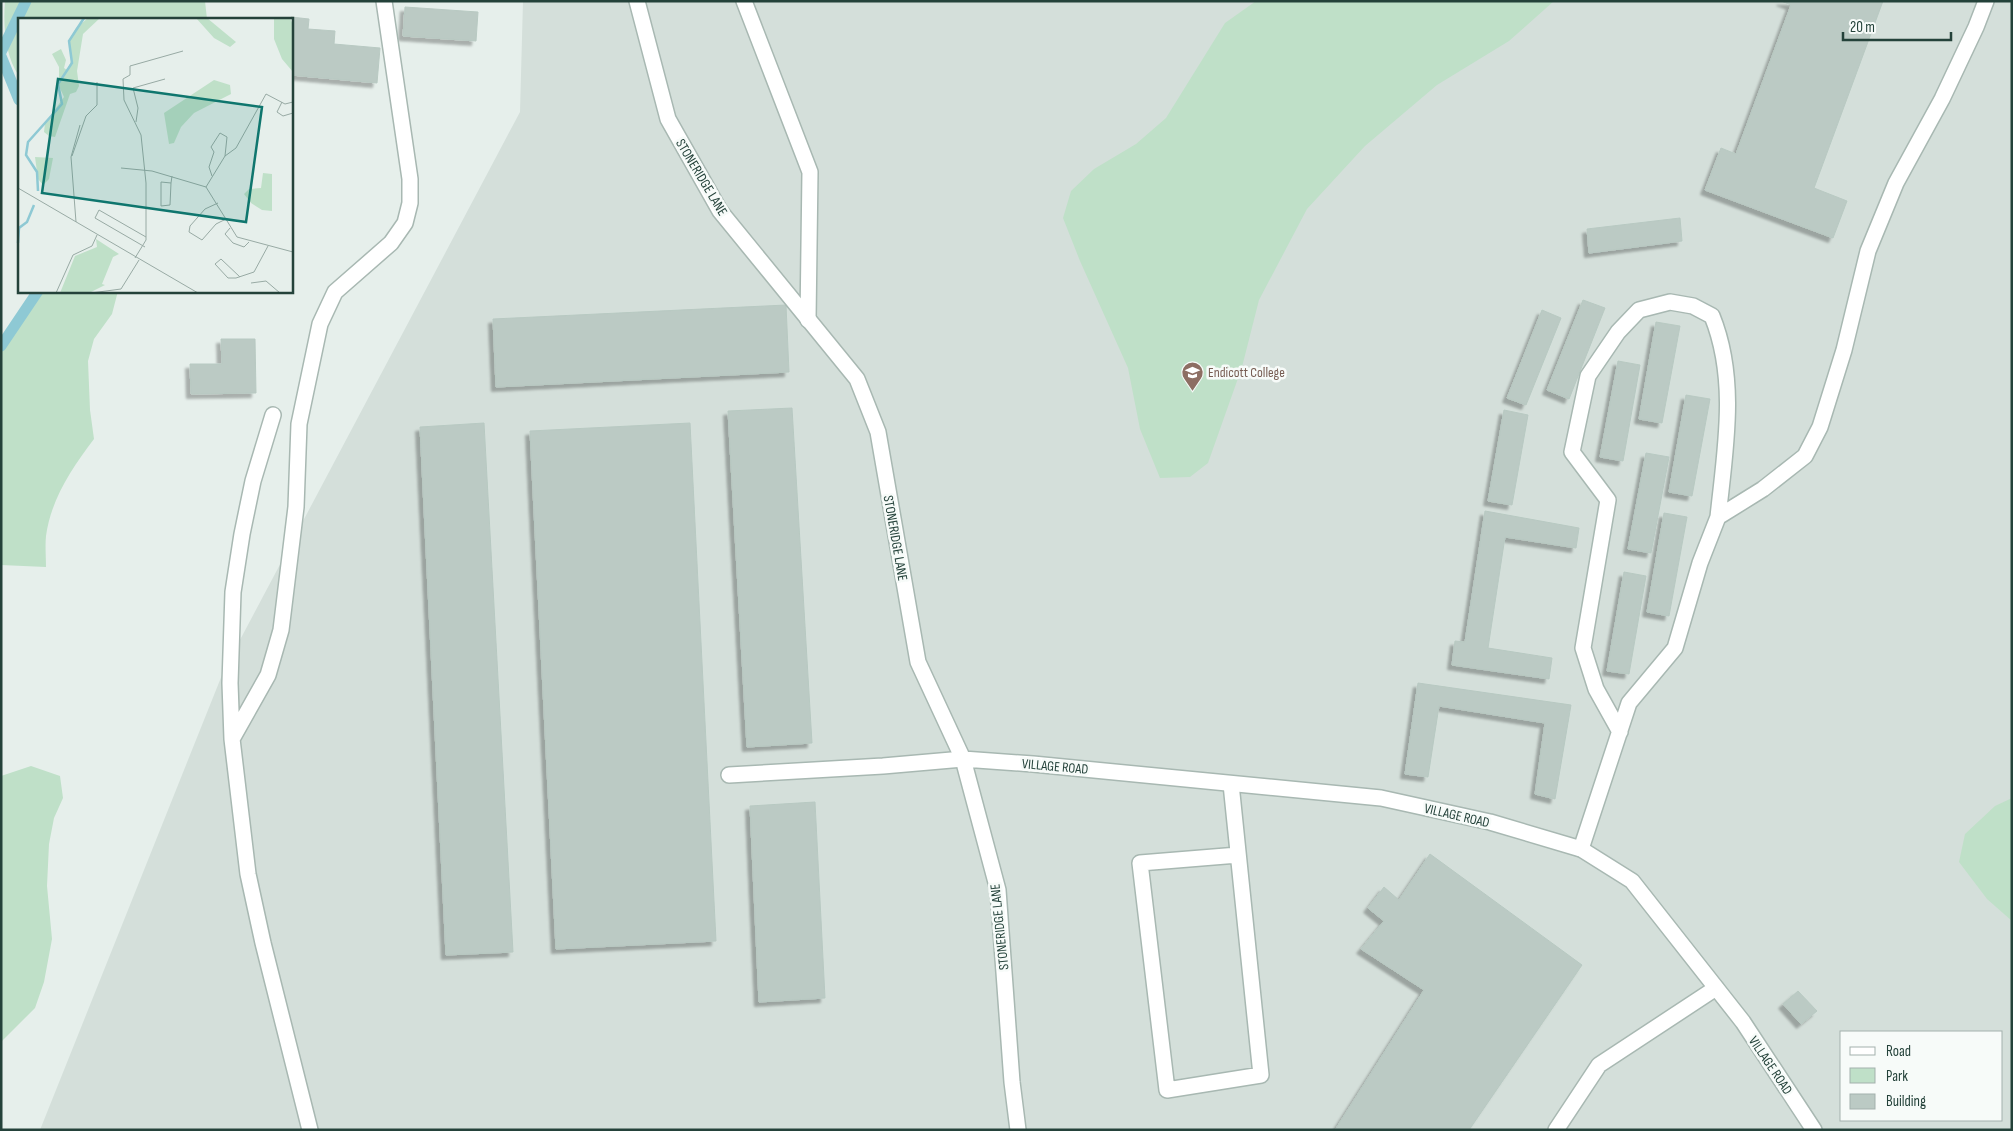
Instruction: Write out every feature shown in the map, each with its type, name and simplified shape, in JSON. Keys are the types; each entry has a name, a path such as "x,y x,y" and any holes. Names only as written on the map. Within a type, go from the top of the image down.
{"street":[{"path":"232,739 268,675 281,630 296,507 299,424 320,324 335,292 391,243 405,223 410,203 410,179 384,1"},
{"name":"STONERIDGE LANE","path":"637,1 668,119 720,210 857,379 878,432 918,662 962,759 998,890 1012,1082 1018,1130"},
{"path":"744,1 810,172 808,320"},
{"path":"1718,517 1763,489 1805,456 1820,427 1839,367 1868,252 1896,183 1942,99 1976,27 1986,1"},
{"path":"1581,849 1620,732 1629,703 1675,648 1700,563 1718,517 1727,428 1727,374 1721,338 1712,316 1693,306 1670,302 1640,310 1618,332 1588,376 1572,452 1608,500 1583,648 1596,689 1620,732"},
{"path":"273,415 242,534 233,592 230,683 232,739 248,874 262,943 310,1130"},
{"name":"VILLAGE ROAD","path":"729,775 883,766 962,759 1033,764 1381,798 1490,822 1581,849 1632,881 1743,1022 1814,1130"},
{"path":"1231,784 1260,1074 1167,1090 1140,862 1238,855"},
{"path":"1556,1130 1600,1065 1716,988"}],"shaded area":[{"name":"Endicott College","path":"523,1 2012,1 2012,1130 40,1130 224,670 520,112"}],"green space":[{"path":"5,1 205,1 207,18 18,18 18,74 8,50 4,20"},
{"path":"1256,1 1554,1 1509,41 1437,85 1365,146 1307,209 1259,300 1242,367 1208,463 1190,477 1160,478 1140,429 1128,368 1063,218 1071,191 1094,169 1136,144 1166,118 1225,23"},
{"path":"35,292 118,292 112,314 94,339 88,361 90,410 94,439 70,473 53,509 46,536 46,567 1,565 1,356 8,327 28,305"},
{"path":"31,766 60,776 63,798 54,818 49,844 47,886 52,939 44,982 35,1008 1,1042 1,776"},
{"path":"2012,798 2012,921 1987,899 1959,862 1965,834 1995,806"}],"building":[{"path":"1781,1 1883,1 1814,188 1847,201 1833,238 1705,190 1721,148 1736,154 1791,5"},
{"path":"405,7 478,12 476,41 403,36"},
{"path":"291,18 309,19 308,29 335,31 334,44 380,48 377,83 292,75"},
{"path":"1680,218 1682,241 1589,253 1587,229"},
{"path":"1583,300 1605,308 1569,399 1547,390"},
{"path":"786,305 789,372 496,387 493,319"},
{"path":"1542,310 1561,318 1526,405 1507,398"},
{"path":"1656,322 1680,326 1662,423 1639,419"},
{"path":"221,339 255,339 256,393 191,394 190,364 222,364"},
{"path":"1618,361 1640,365 1623,461 1600,457"},
{"path":"1686,395 1710,399 1692,496 1669,492"},
{"path":"792,408 812,743 747,747 728,411"},
{"path":"1504,410 1528,415 1512,505 1488,501"},
{"path":"484,423 513,952 446,955 420,427"},
{"path":"690,423 716,941 556,949 530,431"},
{"path":"1646,453 1669,457 1651,553 1628,549"},
{"path":"1485,511 1579,528 1576,548 1505,537 1488,648 1552,658 1549,679 1452,665 1455,641 1465,642"},
{"path":"1664,513 1687,517 1669,616 1647,612"},
{"path":"1624,572 1646,576 1629,674 1607,671"},
{"path":"1418,683 1571,705 1555,799 1535,794 1545,723 1439,706 1428,777 1405,774"},
{"path":"815,802 825,998 759,1002 750,806"},
{"path":"1430,854 1582,965 1469,1130 1335,1130 1424,990 1361,949 1384,921 1368,908 1384,887 1399,900"},
{"path":"1798,991 1817,1011 1801,1024 1783,1004"}],"waterway":[{"path":"1,52 26,1"},
{"path":"1,56 18,98"},
{"path":"1,346 37,292"}],"place":[{"name":"Endicott College","path":"1192,391"}]}
